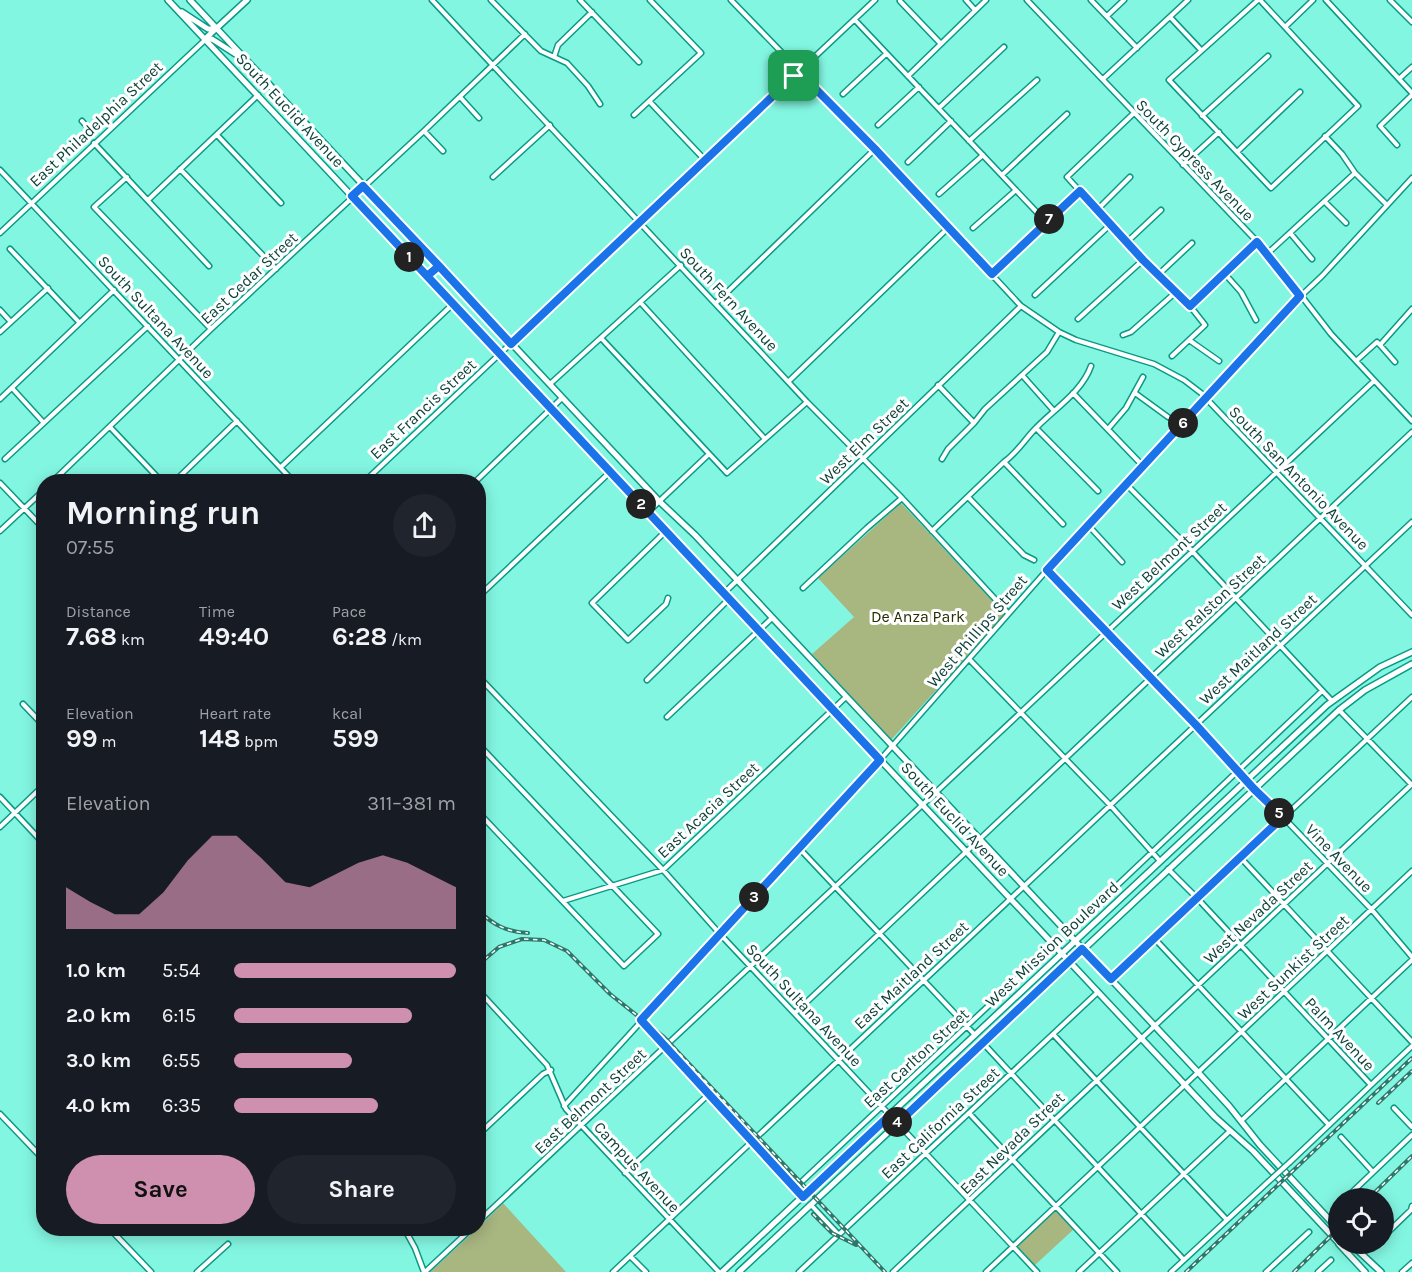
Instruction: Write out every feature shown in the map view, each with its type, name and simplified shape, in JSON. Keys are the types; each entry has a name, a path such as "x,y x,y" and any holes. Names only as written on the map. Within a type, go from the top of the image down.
{"main road":[{"name":"South Euclid Avenue","path":"190,0 511,344 659,501 695,535 1199,1072 1260,1145 1328,1218"},
{"name":"East Philadelphia Street","path":"205,40 247,0"},
{"name":"South Euclid Avenue","path":"170,2 1185,1085 1252,1151 1328,1231"},
{"path":"170,2 209,30 216,29"},
{"path":"205,40 213,40 240,57 255,71"},
{"path":"279,118 290,107"},
{"path":"427,276 439,266"},
{"name":"West Mission Boulevard","path":"720,1272 1332,701 1380,668 1412,652"},
{"name":"West Mission Boulevard","path":"739,1272 1339,710 1365,690 1412,664"},
{"name":"South Euclid Avenue","path":"1349,1254 1365,1272"},
{"path":"1362,1254 1381,1272"}],"street":[{"name":"South Fern Avenue","path":"432,0 807,402 902,498 1008,613"},
{"path":"491,0 541,51 567,63 588,86 600,104"},
{"path":"580,0 639,62"},
{"path":"634,115 701,53 650,0"},
{"name":"South San Antonio Avenue","path":"731,0 875,149 1021,306 1059,332 1076,340 1155,364 1184,380 1206,398 1320,520 1411,612"},
{"name":"East Francis Street","path":"372,474 639,220 875,0"},
{"path":"966,0 975,10"},
{"path":"908,76 986,0"},
{"name":"South Cypress Avenue","path":"1028,0 1268,253 1300,296 1356,362 1412,421"},
{"path":"1091,0 1137,48"},
{"path":"1107,16 1124,0"},
{"path":"1103,79 1188,0"},
{"path":"1259,0 1285,27 1358,106 1271,188 1169,80 1259,0"},
{"path":"1285,27 1313,0"},
{"path":"1326,0 1400,78 1412,94 1380,126 1397,145"},
{"path":"1390,0 1412,22"},
{"path":"900,1 940,44"},
{"path":"554,57 558,45 592,12"},
{"path":"1170,16 1201,50"},
{"path":"855,20 1046,222"},
{"name":"East Cedar Street","path":"60,474 525,34"},
{"name":"East Philadelphia Street","path":"0,233 205,40"},
{"path":"939,108 1004,46"},
{"path":"843,94 887,53"},
{"path":"1202,116 1268,56"},
{"path":"1400,78 1412,68"},
{"path":"969,141 1037,80"},
{"path":"878,125 919,87"},
{"path":"1237,152 1300,92"},
{"path":"148,200 258,95"},
{"path":"460,97 479,118"},
{"path":"650,102 704,159"},
{"path":"1134,113 1066,177 1143,260 1190,306 1205,325 1172,356"},
{"path":"1002,175 1067,114"},
{"path":"82,121 91,130"},
{"path":"908,162 951,121"},
{"path":"494,177 550,125"},
{"path":"424,131 443,151"},
{"path":"1183,165 1219,132"},
{"path":"217,135 280,203"},
{"path":"1324,136 1387,206"},
{"path":"94,143 209,266"},
{"path":"716,303 875,149"},
{"path":"939,194 983,155"},
{"path":"180,169 276,269"},
{"name":"South Sultana Avenue","path":"0,170 287,474"},
{"path":"1268,253 1355,173"},
{"path":"127,177 94,207 211,329"},
{"path":"1098,209 1131,177"},
{"name":"West Phillips Street","path":"564,1106 880,760 1088,525 1412,178"},
{"path":"973,228 1016,190"},
{"path":"992,274 1080,191"},
{"path":"1325,202 1346,223"},
{"path":"1127,242 1161,210"},
{"path":"1035,296 1111,224"},
{"path":"789,381 948,228"},
{"path":"1291,234 1312,260"},
{"path":"1190,306 1257,242"},
{"path":"1159,274 1191,243"},
{"path":"10,249 80,322"},
{"path":"1078,319 1143,260"},
{"path":"549,384 681,265"},
{"path":"1225,274 1241,292 1256,320"},
{"path":"0,332 48,288"},
{"path":"0,399 114,290"},
{"path":"1123,335 1131,332 1176,292"},
{"path":"640,302 765,439"},
{"path":"281,467 453,304"},
{"name":"West Elm Street","path":"724,593 1021,306"},
{"path":"0,310 11,322"},
{"path":"1380,345 1411,313"},
{"path":"5,459 148,326"},
{"path":"942,459 948,449 985,410 1047,352 1059,332"},
{"path":"600,338 727,473 807,402"},
{"path":"1189,340 1219,361"},
{"path":"1356,362 1377,342 1395,362"},
{"path":"932,531 1013,456 1036,428 1088,376 1091,366"},
{"path":"1022,375 1054,411"},
{"path":"1108,429 1126,408 1143,377"},
{"name":"West Belmont Street","path":"928,799 1374,381"},
{"path":"938,385 974,423"},
{"path":"12,388 44,422"},
{"path":"1073,393 1143,466"},
{"path":"1135,393 1168,417"},
{"path":"483,474 562,398"},
{"path":"182,474 237,421"},
{"path":"110,427 154,474"},
{"path":"1036,428 1098,491"},
{"name":"West Ralston Street","path":"795,1013 1412,432"},
{"path":"648,512 709,454"},
{"path":"1004,462 1063,524"},
{"path":"486,589 610,472"},
{"path":"0,483 36,521"},
{"path":"1126,484 1332,701"},
{"path":"0,531 36,497"},
{"path":"968,497 1024,555 1034,561"},
{"path":"804,588 902,498"},
{"name":"West Maitland Street","path":"1016,893 1412,522"},
{"path":"1088,525 1122,561"},
{"path":"666,531 592,603 628,640 666,604 668,598"},
{"name":"Vine Avenue","path":"1047,570 1372,910 1412,959"},
{"path":"647,680 729,599"},
{"path":"667,717 772,618"},
{"path":"969,659 1110,805 1160,861"},
{"name":"South Sultana Avenue","path":"486,684 663,870 720,934 1037,1272"},
{"path":"1067,933 1322,691"},
{"name":"East Acacia Street","path":"563,901 663,870 846,697"},
{"path":"1111,979 1412,698"},
{"path":"23,704 36,718"},
{"path":"1339,710 1412,785"},
{"path":"486,752 658,934 624,966 486,820"},
{"name":"West Nevada Street","path":"1148,1033 1412,785"},
{"path":"0,827 36,793"},
{"path":"0,797 36,835"},
{"name":"East Belmont Street","path":"486,1215 928,799"},
{"path":"799,848 975,1035"},
{"path":"1171,1272 1290,1162 1412,1044 1240,857"},
{"name":"Palm Avenue","path":"1168,869 1371,1085"},
{"name":"West Sunkist Street","path":"986,1272 1412,872"},
{"name":"East Maitland Street","path":"613,1272 1016,893"},
{"path":"1154,938 1329,1125"},
{"name":"East Carlton Street","path":"795,1188 1054,945"},
{"path":"1241,1121 1412,959"},
{"name":"East California Street","path":"799,1272 1098,992"},
{"path":"486,999 551,1070 543,1074 486,1127"},
{"path":"641,1020 803,1197"},
{"name":"East Nevada Street","path":"893,1272 1148,1033"},
{"path":"1053,1034 1227,1220"},
{"path":"983,1043 1185,1260"},
{"name":"Campus Avenue","path":"551,1070 564,1106 720,1272"},
{"path":"625,1173 709,1094"},
{"path":"1394,1108 1412,1127"},
{"path":"969,1113 1117,1272"},
{"path":"0,1114 36,1152"},
{"path":"1079,1272 1230,1131"},
{"path":"1356,1188 1412,1136"},
{"path":"1341,1137 1373,1172"},
{"path":"811,1205 839,1235"},
{"path":"1394,1227 1412,1209"},
{"path":"1266,1272 1309,1232"},
{"path":"117,1236 152,1272"},
{"path":"408,1236 424,1272 463,1236"},
{"path":"197,1272 228,1244"},
{"path":"630,1256 646,1272"},
{"path":"1318,1272 1331,1260"},
{"path":"1402,1272 1412,1263"}],"green space":[{"name":"De Anza Park","path":"901,503 1005,614 891,740 812,654 854,617 818,578"},
{"path":"503,1203 566,1272 430,1272 469,1236 486,1236 486,1220"},
{"path":"1055,1210 1074,1229 1035,1265 1017,1246"}],"railway":[{"path":"486,917 501,927 528,933"},
{"path":"486,958 499,947 522,939 544,940 567,951 610,994 664,1037 885,1272"},
{"path":"1186,1272 1412,1058"},
{"path":"1378,1103 1412,1071"},
{"path":"1379,1188 1412,1156"},
{"path":"813,1214 832,1233 856,1245"},
{"path":"1294,1272 1328,1239"}],"route":[{"path":"794,76 511,344 439,266 427,276 352,196 363,186 439,266 427,276 880,760 641,1020 803,1197 890,1115 898,1123 1082,949 1111,979 1283,817 1047,570 1300,296 1257,242 1190,306 1143,260 1080,191 992,274 799,72 794,76"}]}
